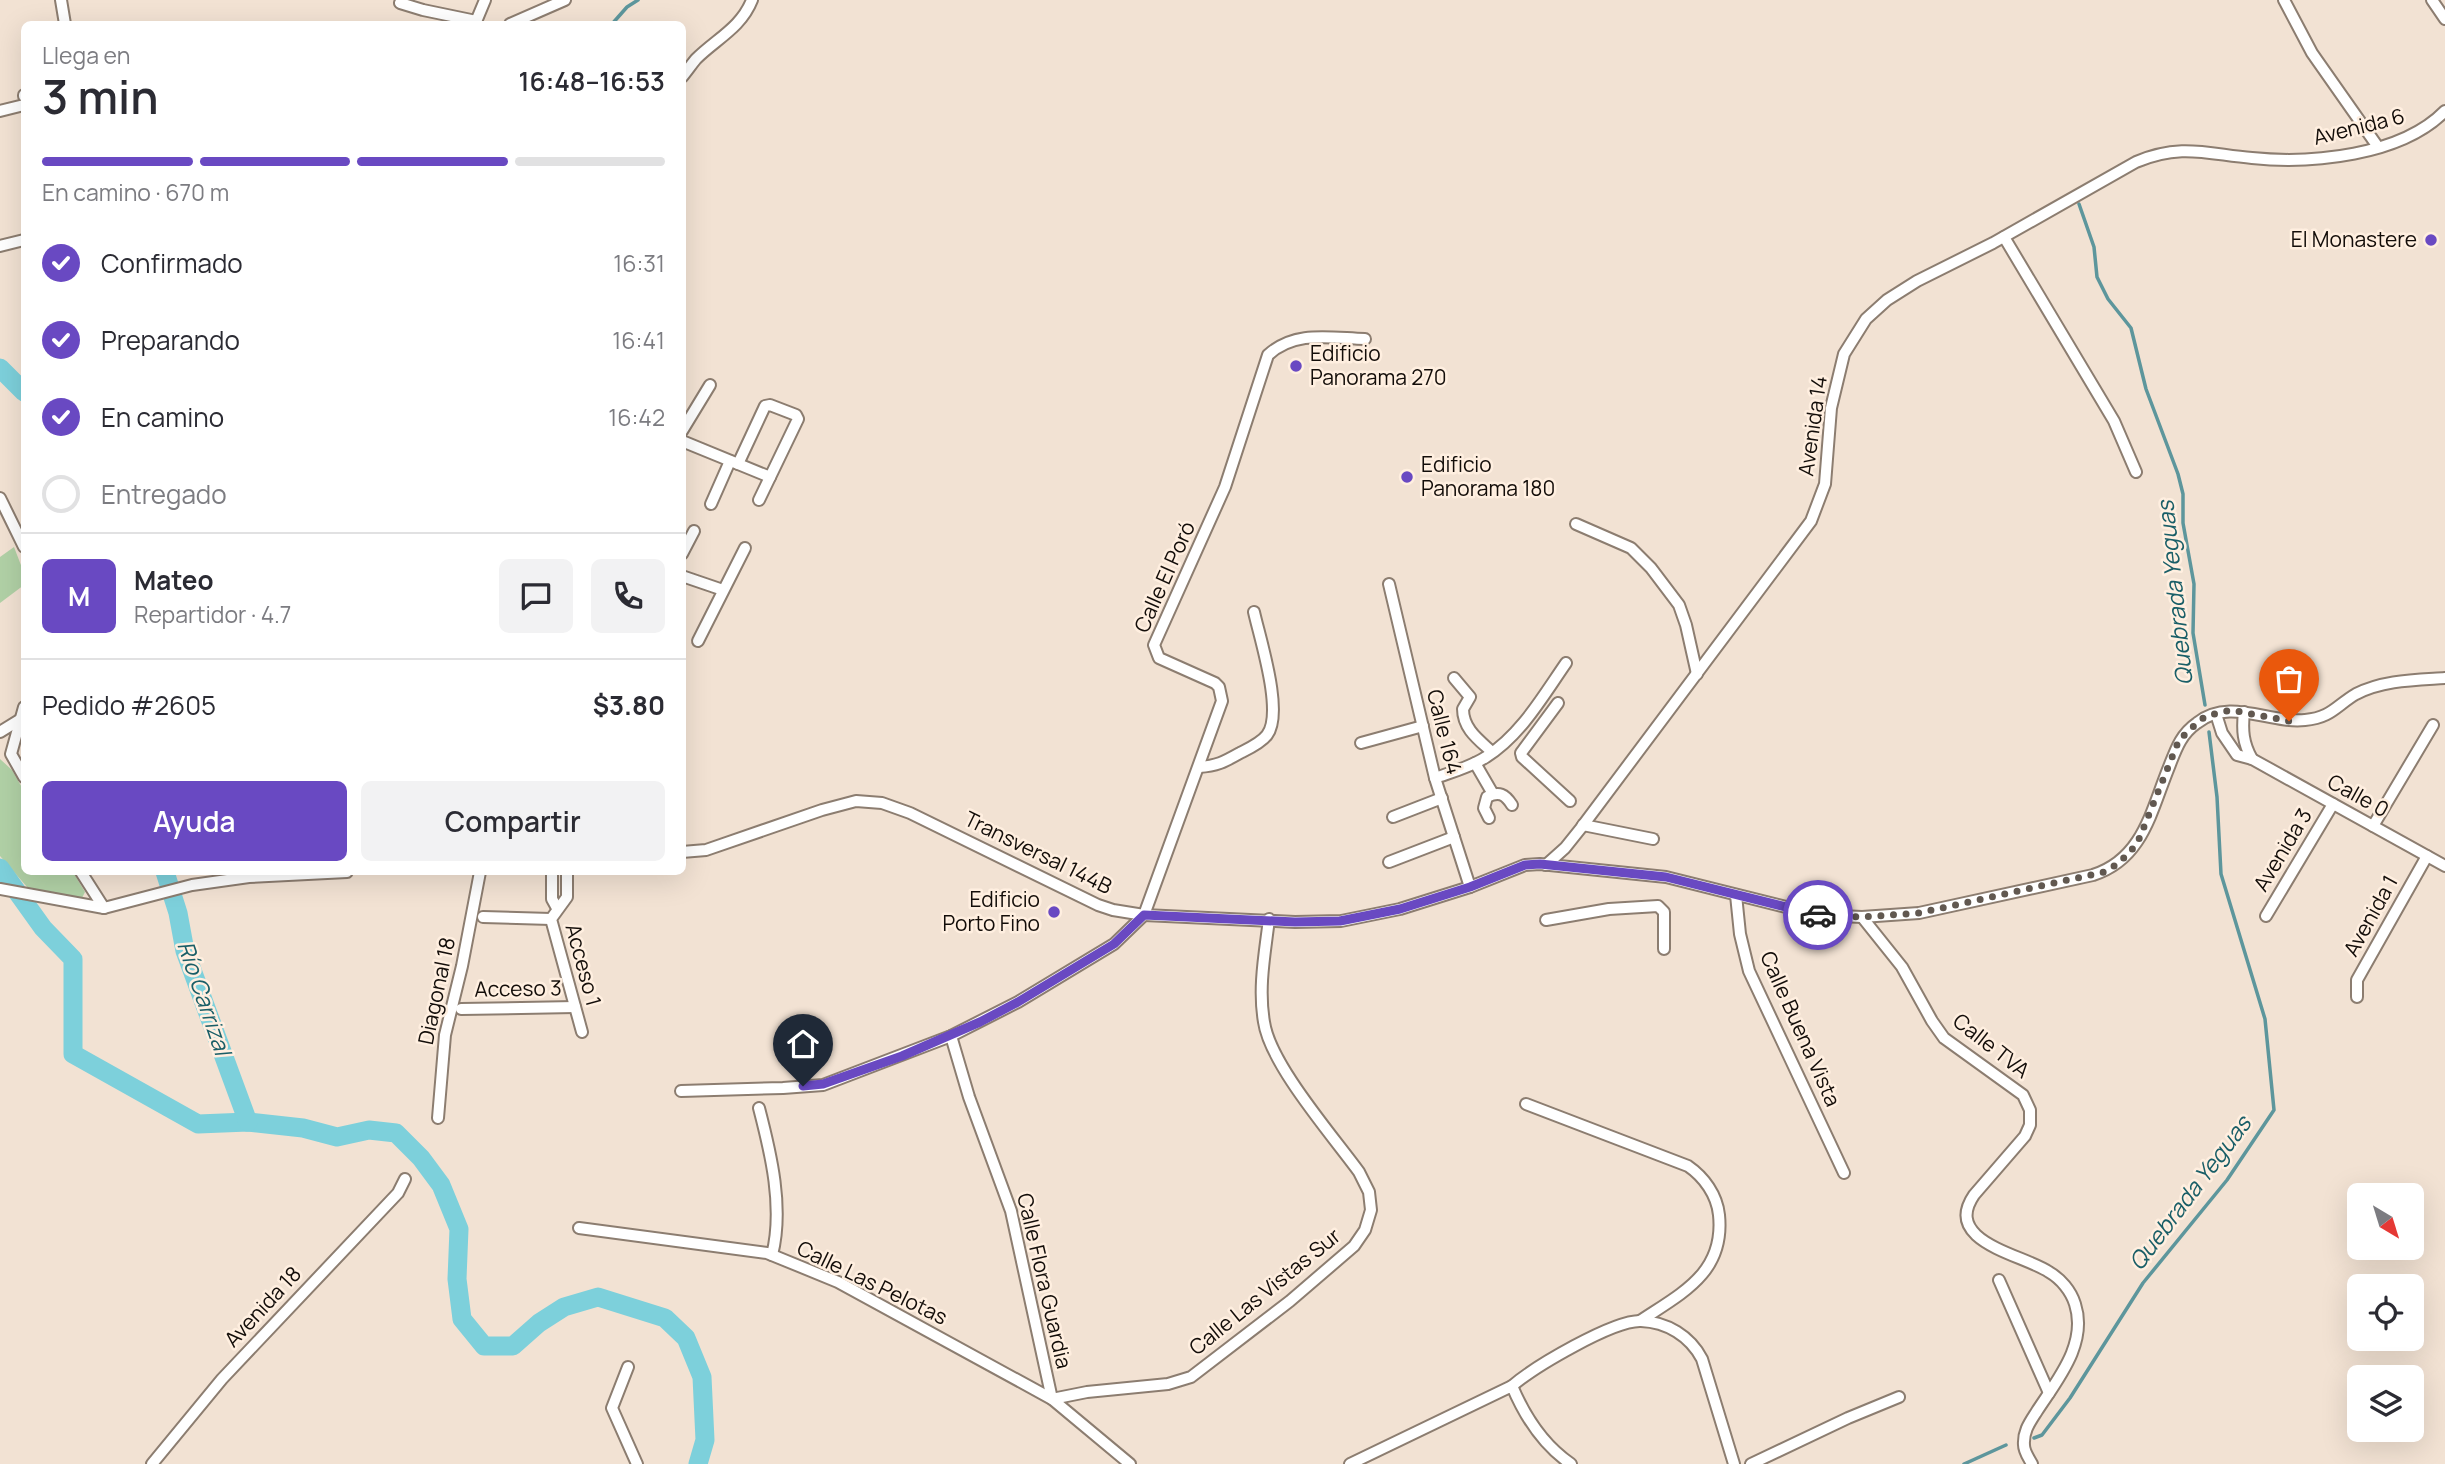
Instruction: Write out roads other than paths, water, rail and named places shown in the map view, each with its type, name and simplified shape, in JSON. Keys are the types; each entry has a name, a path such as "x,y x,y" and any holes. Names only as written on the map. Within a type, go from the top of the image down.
{"street":[{"path":"61,0 64,21"},
{"path":"476,21 485,0"},
{"path":"517,21 565,0"},
{"path":"686,72 747,14 752,0"},
{"path":"2284,0 2312,53 2378,147"},
{"path":"2432,0 2445,19"},
{"path":"400,3 467,21"},
{"path":"0,111 21,107"},
{"name":"Avenida 6","path":"2276,160 2322,160 2378,147 2421,131 2445,111"},
{"name":"Avenida 14","path":"1546,865 1565,848 1583,825 1811,521 1825,484 1832,408 1844,354 1866,319 1917,281 2004,237 2136,162 2158,153 2204,151 2276,160"},
{"path":"2004,237 2114,421 2136,472"},
{"path":"0,247 21,241"},
{"name":"Calle El Poró","path":"1144,915 1223,701 1215,683 1159,658 1154,645 1225,487 1268,355 1279,345 1296,338 1365,339"},
{"path":"686,425 710,385"},
{"path":"711,504 765,406 770,405 798,417 759,500"},
{"path":"686,443 770,477"},
{"path":"0,498 21,541"},
{"path":"1576,524 1631,548 1657,576 1679,605 1697,674"},
{"path":"686,546 694,531"},
{"path":"698,641 745,548"},
{"path":"686,577 723,590"},
{"name":"Calle 164","path":"1389,584 1435,778 1470,887"},
{"path":"1199,767 1216,766 1248,749 1267,736 1274,721 1274,704 1254,612"},
{"path":"1435,778 1475,763 1492,752 1522,723 1566,663"},
{"path":"1454,678 1470,696 1463,709 1463,717 1471,733 1492,752"},
{"name":"Transversal 144B","path":"686,852 706,850 856,801 882,803 910,813 1009,855 1098,905 1113,911 1144,915 1295,922 1340,921 1400,909 1470,887 1525,865 1666,877 1818,915 1862,917 1919,913 2093,875 2119,863 2137,844 2179,740 2197,723 2216,714 2231,710 2289,721 2309,720 2333,712 2356,695 2381,685 2445,678"},
{"path":"1540,700 1555,706 1521,753 1522,757 1570,801"},
{"path":"2244,712 2242,727 2245,746 2252,759"},
{"name":"Calle 0","path":"2216,714 2228,745 2236,755 2252,759 2445,866"},
{"path":"0,732 21,719"},
{"path":"21,719 5,752 21,773"},
{"path":"2373,826 2433,725"},
{"path":"1361,743 1423,726"},
{"path":"1475,763 1493,794"},
{"path":"1489,818 1484,802 1493,794 1503,794 1512,805"},
{"path":"1393,817 1442,798"},
{"name":"Avenida 3","path":"2266,916 2333,804"},
{"path":"1583,825 1653,839"},
{"path":"1389,862 1454,837"},
{"name":"Avenida 1","path":"2357,997 2357,980 2427,856"},
{"path":"83,875 104,908"},
{"path":"2,889 104,908 162,891 244,875"},
{"name":"Diagonal 18","path":"438,1118 444,1035 468,939 479,875"},
{"name":"Acceso 1","path":"552,875 551,899 557,908"},
{"name":"Acceso 1","path":"568,875 567,897 551,919 582,1032"},
{"name":"Calle Buena Vista","path":"1736,895 1740,934 1749,971 1844,1174"},
{"path":"1546,920 1609,909 1658,906 1664,912 1664,949"},
{"path":"681,1091 823,1084 951,1036 1018,1002 1114,944 1144,915"},
{"path":"482,917 551,919"},
{"name":"Calle TVA","path":"1862,917 1902,967 1944,1038 2023,1095 2031,1110 2030,1125 2025,1136 1974,1195 1967,1206 1965,1217 1973,1233 1992,1246 2047,1270 2062,1282 2075,1303 2078,1322 2076,1347 2026,1429 2024,1446 2032,1464"},
{"name":"Calle Las Vistas Sur","path":"1052,1399 1087,1392 1168,1384 1192,1377 1290,1301 1354,1246 1365,1230 1371,1210 1369,1192 1359,1172 1273,1052 1264,1024 1261,991 1269,919"},
{"name":"Acceso 3","path":"461,1009 575,1007"},
{"name":"Calle Flora Guardia","path":"951,1036 969,1097 1011,1211 1052,1399 1130,1464"},
{"path":"1350,1464 1512,1386 1526,1374 1616,1326 1640,1321 1686,1289 1710,1265 1717,1252 1721,1231 1715,1198 1698,1173 1688,1166 1526,1104"},
{"path":"759,1108 773,1177 776,1210 772,1255"},
{"name":"Avenida 18","path":"152,1464 222,1379 398,1193 405,1179"},
{"name":"Calle Las Pelotas","path":"579,1227 772,1255 838,1282 1052,1399"},
{"path":"1999,1280 2049,1393"},
{"path":"1640,1321 1676,1331 1695,1347 1702,1359 1734,1464"},
{"path":"628,1367 612,1408 637,1464"},
{"path":"1512,1386 1539,1433 1552,1449 1571,1464"},
{"path":"1751,1464 1899,1397"}],"waterway":[{"path":"615,21 627,7 638,0"},
{"name":"Quebrada Yeguas","path":"2079,204 2094,247 2097,277 2108,299 2131,328 2146,389 2178,474 2183,494 2183,523 2194,584 2193,633 2205,705"},
{"name":"Río Carrizal","path":"0,368 21,389"},
{"name":"Quebrada Yeguas","path":"2034,1438 2042,1435 2070,1398 2143,1283 2227,1180 2274,1110 2265,1019 2221,874 2217,797 2209,732"},
{"path":"0,868 43,928 73,959 73,1054 198,1124 248,1122 303,1128 337,1137 369,1130 396,1133 421,1158 441,1185 459,1229 457,1279 462,1319 484,1346 513,1346 539,1323 564,1307 598,1297 665,1318 686,1338 702,1377 705,1440 698,1464"},
{"name":"Río Carrizal","path":"166,875 178,913 185,951 248,1122"},
{"name":"Quebrada Yeguas","path":"1964,1464 2006,1445"}],"place":[{"name":"El Monastere","path":"2431,240"},
{"name":"Edificio Panorama 270","path":"1296,366"},
{"name":"Edificio Panorama 180","path":"1407,477"},
{"name":"Edificio Porto Fino","path":"1054,912"}]}
